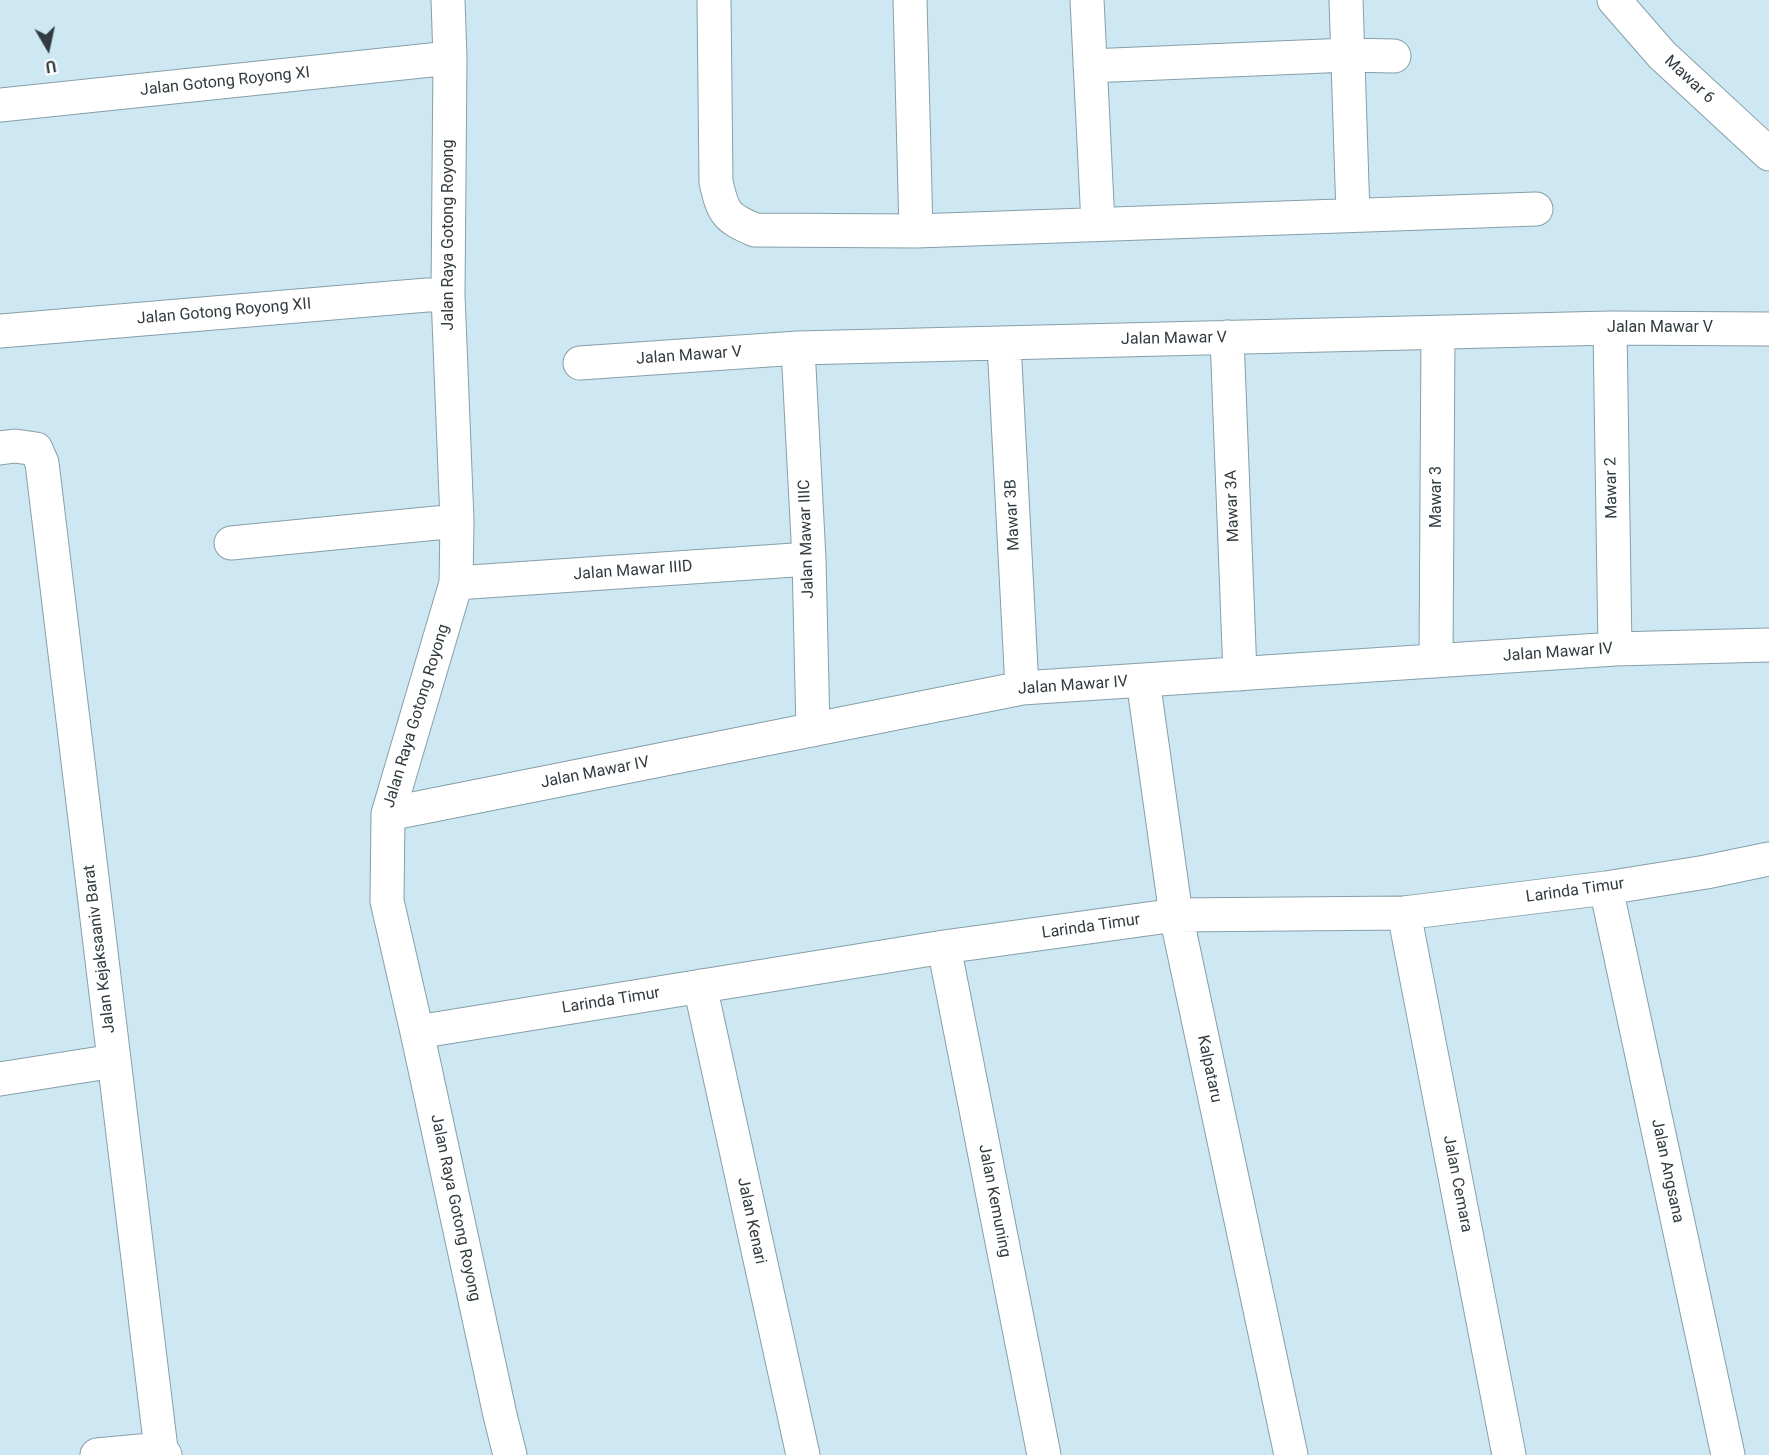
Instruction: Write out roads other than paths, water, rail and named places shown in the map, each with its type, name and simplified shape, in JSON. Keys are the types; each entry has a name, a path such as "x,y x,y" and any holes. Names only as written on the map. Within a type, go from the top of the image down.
{"street":[{"name":"Jalan Raya Gotong Royong","path":"448,0 450,58 448,295 457,521 456,583 388,814 387,900 510,1455"},
{"path":"714,0 716,182 721,206 736,222 755,230 916,231 1536,209"},
{"path":"910,0 916,231"},
{"path":"1087,0 1098,224"},
{"path":"1346,0 1353,215"},
{"name":"Mawar 6","path":"1614,0 1662,55 1769,154"},
{"path":"1090,66 1348,55 1394,56"},
{"name":"Jalan Gotong Royong XI","path":"0,105 450,58"},
{"name":"Jalan Gotong Royong XII","path":"0,331 448,295"},
{"name":"Jalan Mawar V","path":"580,363 798,348 1004,342 1610,328 1769,329"},
{"name":"Mawar 2","path":"1610,328 1615,649"},
{"name":"Mawar 3","path":"1436,661 1438,333"},
{"name":"Mawar 3A","path":"1227,338 1240,674"},
{"name":"Mawar 3B","path":"1004,342 1022,688"},
{"name":"Jalan Mawar IIIC","path":"798,348 809,559 813,730"},
{"name":"Jalan Kejaksaaniv Barat","path":"0,448 15,446 36,449 42,463 163,1452"},
{"path":"231,543 457,521"},
{"name":"Jalan Mawar IIID","path":"456,583 809,559"},
{"name":"Jalan Mawar IV","path":"388,814 1022,688 1615,649 1769,645"},
{"name":"Kalpataru","path":"1143,680 1176,915 1291,1455"},
{"name":"Larinda Timur","path":"417,1032 944,947 1176,915 1404,913 1606,888 1769,859"},
{"name":"Jalan Angsana","path":"1606,888 1728,1455"},
{"name":"Jalan Cemara","path":"1404,913 1509,1455"},
{"name":"Jalan Kemuning","path":"944,947 1044,1455"},
{"name":"Jalan Kenari","path":"700,986 803,1455"},
{"path":"0,1079 114,1061"},
{"path":"97,1455 163,1452"}]}
